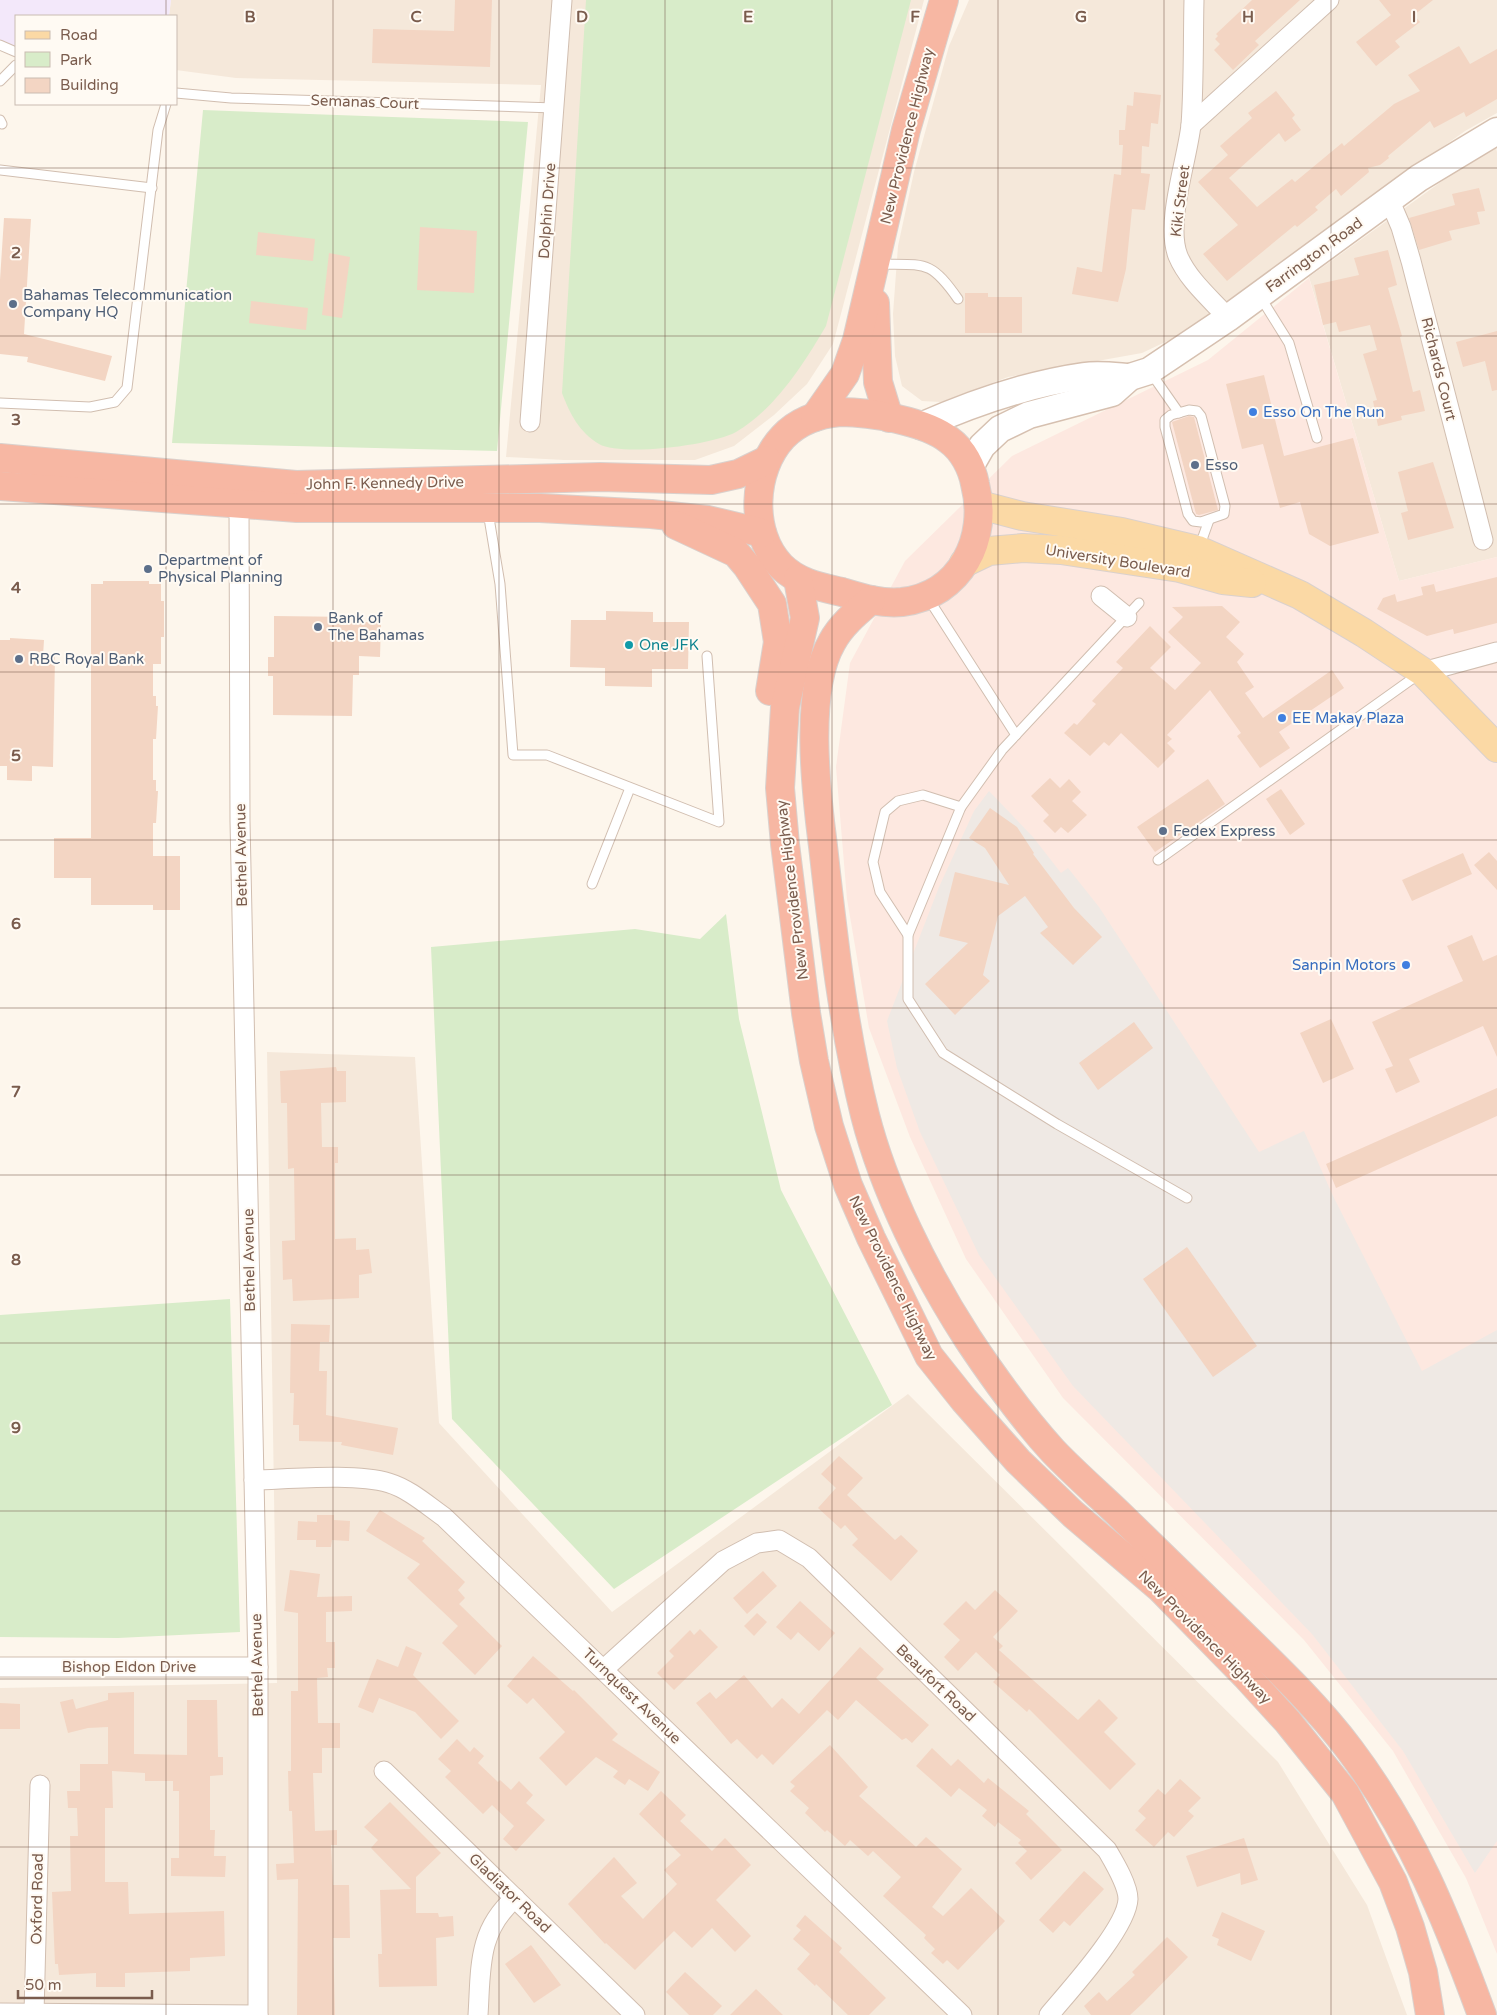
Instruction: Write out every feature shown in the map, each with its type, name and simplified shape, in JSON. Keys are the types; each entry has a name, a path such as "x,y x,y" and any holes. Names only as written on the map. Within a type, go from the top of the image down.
{"highway":[{"name":"New Providence Highway","path":"815,416 844,374 857,340 906,130 944,0"},
{"name":"New Providence Highway","path":"875,269 878,382 889,418"},
{"name":"New Providence Highway","path":"850,412 889,418 921,426 950,440 970,466 980,505 975,543 953,579 926,595 894,603 871,600 798,579 776,560 765,542 758,512 759,497 767,460 783,438 801,423 815,416 827,413 850,412"},
{"name":"John F. Kennedy Drive","path":"0,458 296,484 600,477 711,480 738,474 767,460"},
{"name":"John F. Kennedy Drive","path":"0,486 297,508 540,508 651,514 708,520 762,533"},
{"path":"651,514 736,553 748,566 772,604 778,642 769,702 769,752 780,788"},
{"name":"New Providence Highway","path":"798,579 805,618 785,707 780,788 806,1013 829,1126 848,1184 871,1238 929,1356 964,1400 1018,1461 1073,1514 1160,1588 1246,1676 1288,1722 1345,1793 1393,1882 1410,1927 1423,1972 1430,2015"},
{"name":"New Providence Highway","path":"871,600 853,616 831,643 820,676 815,707 815,749 818,807 834,945 865,1116 892,1196 937,1288 969,1340 1012,1401 1048,1444 1284,1674 1349,1749 1412,1848 1437,1898 1482,2015"}],"main road":[{"name":"University Boulevard","path":"980,505 1022,516 1122,532 1198,550 1228,562 1300,596 1364,633 1423,672 1497,748"},
{"name":"University Boulevard","path":"964,563 989,551 1023,548 1062,550 1180,568 1223,580 1274,585"}],"street":[{"name":"Dolphin Drive","path":"530,422 562,0"},
{"name":"Kiki Street","path":"1194,0 1190,125 1176,214 1176,249 1188,274 1228,318"},
{"path":"1190,125 1329,0"},
{"name":"Farrington Road","path":"970,466 982,446 1000,429 1029,415 1112,393 1228,318 1419,178 1497,131"},
{"name":"Richards Court","path":"1389,199 1401,227 1411,261 1483,540"},
{"path":"921,426 972,404 1030,388 1084,376 1140,374"},
{"name":"Bethel Avenue","path":"239,504 240,821 258,1667 258,2015"},
{"path":"1100,596 1127,616"},
{"path":"1423,672 1497,652"},
{"name":"Turnquest Avenue","path":"254,1480 357,1479 388,1483 409,1492 444,1517 962,2015"},
{"name":"Beaufort Road","path":"604,1670 723,1561 757,1543 779,1540 809,1558 1107,1850 1120,1873 1128,1899 1118,1929 1049,2015"},
{"name":"Bishop Eldon Drive","path":"0,1667 258,1667"},
{"name":"Gladiator Road","path":"384,1771 635,2015"},
{"name":"Oxford Road","path":"34,2013 40,1785"},
{"path":"478,2015 482,1950 501,1911 516,1898"},
{"path":"0,2013 258,2015"}],"lane":[{"path":"0,45 15,52"},
{"path":"0,81 15,66"},
{"name":"Semanas Court","path":"178,93 231,98 555,108"},
{"path":"0,403 90,407 115,402 127,388 158,130 166,105"},
{"path":"0,170 152,188"},
{"path":"875,269 931,267 942,276 958,299"},
{"path":"1259,295 1289,343 1317,438"},
{"path":"1140,374 1179,413"},
{"path":"1197,411 1201,416 1225,506 1224,514 1209,520 1193,521 1186,506 1165,427 1166,420 1179,413 1197,411"},
{"path":"488,508 500,584 513,755 547,755 719,822 707,656"},
{"path":"1198,550 1209,520"},
{"path":"926,595 1016,735"},
{"path":"1139,603 1002,750 961,807 908,935 908,999 943,1053 1057,1124 1187,1198"},
{"path":"1158,860 1423,672"},
{"path":"592,884 630,788"},
{"path":"908,935 880,892 873,862 885,812 898,800 923,796 961,807"}],"shaded area":[{"path":"0,0 171,0 169,15 15,15 15,46 0,51"},
{"path":"171,0 924,0 833,344 807,384 774,415 734,446 695,460 564,460 506,457 541,85 236,78 178,70 178,15 169,15"},
{"path":"969,0 1497,0 1497,113 1465,131 1178,336 1142,353 1008,377 941,402 922,401 902,386 895,356 893,314 898,246 914,172 949,46"},
{"path":"1495,143 1497,152 1497,557 1399,581 1309,277"},
{"path":"1309,278 1399,581 1497,557 1497,1954 1466,1878 1393,1751 1304,1640 1063,1398 966,1259 910,1137 869,1028 847,899 836,767 850,663 905,561 1012,456 1208,360"},
{"path":"989,791 1033,837 1061,873 1068,868 1099,907 1259,1152 1304,1131 1333,1196 1422,1371 1497,1330 1497,1841 1475,1873 1403,1751 1312,1634 1073,1386 979,1255 920,1132 897,1068 887,1021 939,887 974,811"},
{"path":"267,1052 415,1057 439,1423 612,1612 908,1394 1278,1762 1367,1905 1407,2015 0,2015 0,1688 277,1683"}],"green space":[{"path":"586,0 911,0 826,326 808,356 776,398 750,422 736,432 724,437 668,448 611,448 599,444 586,434 572,415 562,393"},
{"path":"203,110 528,122 497,451 172,443"},
{"path":"726,914 739,1019 781,1190 892,1405 614,1589 452,1419 431,947 635,929 700,939"},
{"path":"230,1299 240,1632 118,1638 0,1637 0,1315"}],"building":[{"path":"455,0 492,0 490,67 372,63 373,29 454,31"},
{"path":"1252,0 1300,0 1255,41 1259,45 1233,70 1214,50 1220,44 1215,39 1218,36 1216,34"},
{"path":"1379,0 1433,0 1414,15 1420,22 1395,41 1400,47 1376,66 1356,42 1391,15"},
{"path":"1459,46 1470,64 1497,49 1497,99 1466,117 1464,112 1434,128 1430,121 1380,165 1368,168 1369,172 1341,196 1336,189 1315,207 1318,210 1297,227 1295,225 1227,281 1203,254 1238,225 1198,182 1228,155 1220,146 1252,118 1248,113 1276,91 1295,115 1292,118 1301,130 1285,142 1279,133 1229,178 1257,207 1292,179 1295,182 1342,143 1344,146 1394,104 1420,91 1408,75"},
{"path":"1134,92 1161,95 1158,124 1151,123 1149,147 1142,146 1141,173 1150,174 1145,210 1132,209 1126,269 1118,302 1072,294 1077,267 1102,272 1114,174 1121,175 1123,145 1119,145 1119,130 1125,130 1127,105 1133,106"},
{"path":"1479,188 1485,211 1477,212 1480,224 1449,231 1452,240 1419,250 1409,218 1455,205 1452,194"},
{"name":"Bahamas Telecommunication Company HQ","path":"4,218 31,219 24,334 112,356 105,381 27,362 28,357 0,354 0,280"},
{"path":"420,227 477,231 474,293 417,290"},
{"path":"258,232 315,239 313,261 256,255"},
{"path":"1388,250 1397,285 1388,288 1402,336 1400,337 1413,392 1420,390 1425,411 1401,416 1402,420 1378,426 1373,401 1377,400 1363,354 1377,350 1370,325 1339,332 1336,322 1323,325 1314,285 1359,275 1354,258"},
{"path":"329,253 350,257 342,318 322,315"},
{"path":"965,293 988,293 988,297 1022,297 1022,333 965,333"},
{"path":"251,301 308,308 306,330 249,323"},
{"path":"1497,331 1497,390 1492,391 1485,361 1463,367 1456,342"},
{"path":"1264,375 1284,456 1353,438 1379,533 1330,546 1309,534 1300,502 1280,508 1263,444 1242,449 1226,384"},
{"name":"Esso","path":"1189,416 1194,417 1218,510 1199,515 1196,514 1172,422"},
{"path":"1433,462 1454,528 1408,540 1401,513 1408,511 1398,472"},
{"path":"1497,577 1497,623 1454,634 1453,629 1427,636 1377,609 1383,598 1395,594 1397,602 1423,595 1421,587 1434,584 1436,592"},
{"path":"103,581 149,581 149,584 161,584 161,601 164,601 164,637 161,637 161,664 153,664 153,696 156,696 156,706 158,706 156,739 153,739 153,780 156,780 156,791 158,791 156,823 153,823 153,856 180,856 180,910 153,910 153,905 91,905 91,878 54,878 54,838 91,838 91,584 103,584"},
{"path":"1222,606 1240,622 1226,637 1244,654 1237,662 1254,687 1245,693 1263,718 1332,670 1344,688 1279,732 1290,748 1260,768 1237,736 1241,733 1210,690 1167,735 1172,739 1167,743 1175,751 1158,768 1121,733 1109,746 1104,742 1090,756 1064,733 1074,723 1077,725 1096,704 1092,701 1123,668 1116,662 1150,626 1171,647 1150,668 1175,690 1201,663 1168,632 1183,617 1172,607"},
{"name":"One JFK","path":"606,611 653,612 653,622 689,622 688,669 652,669 652,687 605,686 605,668 570,667 571,620 606,620"},
{"path":"274,616 354,617 354,622 381,622 380,657 359,656 359,675 353,675 352,716 273,715 273,676 268,676 268,657 274,657"},
{"path":"10,638 44,640 43,656 55,656 53,767 32,766 32,781 7,780 7,766 0,766 0,640 10,640"},
{"path":"1050,778 1060,788 1069,779 1081,792 1072,801 1087,815 1068,833 1061,827 1055,833 1043,821 1049,815 1031,796"},
{"name":"Fedex Express","path":"1208,779 1225,804 1155,852 1137,827"},
{"path":"1281,789 1305,824 1290,835 1266,799"},
{"path":"990,808 1017,827 1033,854 1074,908 1102,937 1073,965 1040,933 1048,927 1025,896 998,916 983,975 990,981 955,1015 925,984 968,943 939,936 955,872 1009,885 985,848 969,838"},
{"path":"1489,852 1497,861 1497,890 1474,865"},
{"path":"1463,853 1472,874 1412,901 1402,880"},
{"path":"1472,935 1483,961 1497,955 1497,1057 1483,1026 1409,1059 1420,1082 1396,1093 1385,1069 1393,1066 1372,1022 1463,981 1447,946"},
{"path":"1331,1019 1354,1069 1323,1083 1300,1033"},
{"path":"1134,1022 1153,1048 1098,1090 1079,1063"},
{"path":"336,1067 337,1071 346,1071 346,1102 321,1103 322,1147 338,1147 338,1163 335,1163 335,1239 356,1238 356,1250 369,1249 372,1273 359,1275 359,1298 293,1301 292,1279 283,1280 282,1241 295,1240 294,1168 288,1169 287,1103 281,1103 280,1071"},
{"path":"1497,1088 1497,1116 1336,1188 1326,1164"},
{"path":"1187,1247 1257,1346 1213,1377 1143,1279"},
{"path":"291,1324 330,1325 329,1342 320,1342 319,1371 327,1371 326,1415 398,1428 393,1455 341,1445 342,1442 299,1441 299,1425 293,1425 294,1393 290,1393"},
{"path":"839,1456 863,1478 847,1495 895,1540 901,1535 918,1551 891,1581 852,1545 858,1539 845,1525 841,1529 818,1508 836,1488 821,1474"},
{"path":"380,1510 425,1538 422,1541 465,1582 458,1590 465,1598 459,1604 502,1646 475,1675 442,1643 458,1626 407,1578 420,1564 366,1531"},
{"path":"317,1515 334,1515 334,1520 350,1521 349,1541 332,1540 331,1547 316,1547 316,1540 297,1540 298,1521 317,1522"},
{"path":"290,1570 320,1574 317,1597 352,1596 352,1611 326,1612 326,1642 335,1642 335,1668 327,1668 328,1677 317,1678 318,1723 340,1723 340,1748 322,1748 322,1773 313,1773 315,1831 337,1830 337,1845 331,1845 333,1885 349,1885 350,1938 333,1938 335,2015 297,2015 298,1879 277,1880 276,1864 294,1863 292,1811 289,1811 288,1771 291,1771 291,1691 298,1691 298,1613 284,1611"},
{"path":"763,1571 777,1586 747,1614 733,1598"},
{"path":"995,1590 1018,1611 993,1637 1003,1646 999,1650 1078,1720 1099,1699 1118,1718 1104,1732 1136,1764 1110,1790 1029,1709 1027,1712 993,1682 1000,1675 976,1652 958,1671 944,1657 960,1640 943,1624 966,1601 975,1610"},
{"path":"800,1601 835,1633 819,1651 798,1632 791,1640 776,1627"},
{"path":"757,1613 767,1622 754,1636 744,1626"},
{"path":"700,1629 718,1647 674,1690 657,1673 674,1656 669,1651 690,1630 694,1635"},
{"path":"406,1646 422,1653 413,1675 459,1721 441,1739 415,1712 379,1698 373,1713 358,1707 377,1659 398,1667"},
{"path":"860,1647 884,1669 876,1678 929,1725 912,1743 906,1738 902,1740 856,1700 838,1720 827,1710 773,1765 762,1754 757,1759 737,1739 731,1744 696,1703 710,1692 716,1699 744,1675 772,1708 782,1698 799,1714"},
{"path":"533,1656 574,1690 618,1734 612,1740 660,1772 648,1791 629,1779 625,1785 613,1777 618,1771 596,1757 566,1786 539,1758 565,1732 533,1698 527,1704 507,1686"},
{"path":"134,1692 134,1754 187,1755 187,1700 217,1700 218,1757 223,1757 223,1775 210,1776 210,1830 215,1830 214,1856 226,1856 225,1877 171,1876 171,1858 179,1858 179,1791 173,1791 173,1781 145,1781 145,1773 112,1771 113,1808 105,1808 105,1882 128,1882 129,1914 224,1911 225,1956 190,1958 190,1971 125,1973 125,1987 96,1987 96,1973 59,1975 58,1964 55,1964 52,1892 71,1891 70,1836 78,1836 77,1808 68,1808 67,1791 80,1791 80,1764 108,1764 108,1727 88,1728 68,1733 60,1702 73,1699 76,1709 108,1700 108,1693"},
{"path":"0,1703 20,1704 20,1729 0,1729"},
{"path":"457,1739 470,1752 474,1747 484,1756 478,1763 498,1782 500,1780 511,1790 519,1781 533,1795 526,1803 545,1820 516,1851 503,1839 514,1826 492,1805 483,1814 445,1777 451,1771 438,1759"},
{"path":"830,1745 868,1787 859,1796 916,1847 926,1837 962,1869 932,1907 943,1916 971,1888 1005,1921 958,1970 947,1960 943,1964 931,1953 935,1949 924,1938 926,1935 883,1896 901,1877 873,1851 868,1856 850,1840 845,1846 827,1830 825,1832 805,1813 809,1808 790,1791 795,1786 790,1782"},
{"path":"932,1748 951,1766 958,1759 984,1783 988,1778 1029,1811 1026,1814 1062,1850 1031,1880 1015,1863 1027,1851 1018,1843 1021,1840 998,1822 995,1827 982,1816 987,1810 959,1788 951,1797 916,1766"},
{"path":"1180,1779 1201,1798 1188,1811 1194,1816 1174,1837 1168,1832 1154,1847 1135,1830 1146,1818 1138,1811 1158,1789 1165,1795"},
{"path":"661,1791 686,1815 680,1821 712,1851 725,1838 751,1865 716,1900 751,1936 735,1952 712,1928 692,1948 674,1931 635,1970 605,1944 568,1904 614,1857 637,1883 621,1896 643,1919 677,1884 664,1870 681,1855 639,1814"},
{"path":"390,1802 441,1853 416,1877 416,1913 438,1913 439,1917 453,1916 454,1936 436,1938 437,1986 379,1987 378,1954 382,1954 380,1890 411,1889 371,1848 378,1840 364,1827"},
{"path":"1244,1838 1258,1880 1241,1885 1240,1873 1197,1887 1186,1856"},
{"path":"1084,1871 1104,1889 1070,1926 1064,1921 1053,1933 1039,1920"},
{"path":"1222,1912 1265,1931 1251,1961 1217,1945 1219,1939 1212,1936"},
{"path":"805,1915 842,1948 839,1952 886,1998 869,2015 848,2015 816,1984 815,1986 797,1969 810,1954 793,1939 801,1930 796,1926"},
{"path":"1167,1937 1188,1957 1130,2015 1091,2015 1084,2006 1099,1992 1107,2001 1135,1975 1132,1972"},
{"path":"531,1945 561,1985 534,2003 505,1964"},
{"path":"685,1972 722,2006 713,2015 689,2015 666,1992"},
{"path":"756,1989 783,2015 730,2015"}],"place":[{"name":"Bahamas Telecommunication Company HQ","path":"13,304"},
{"name":"Esso On The Run","path":"1253,412"},
{"name":"Esso","path":"1195,465"},
{"name":"Department of Physical Planning","path":"148,569"},
{"name":"Bank of The Bahamas","path":"318,627"},
{"name":"One JFK","path":"629,645"},
{"name":"RBC Royal Bank","path":"19,659"},
{"name":"EE Makay Plaza","path":"1282,718"},
{"name":"Fedex Express","path":"1163,831"},
{"name":"Sanpin Motors","path":"1406,965"}]}
